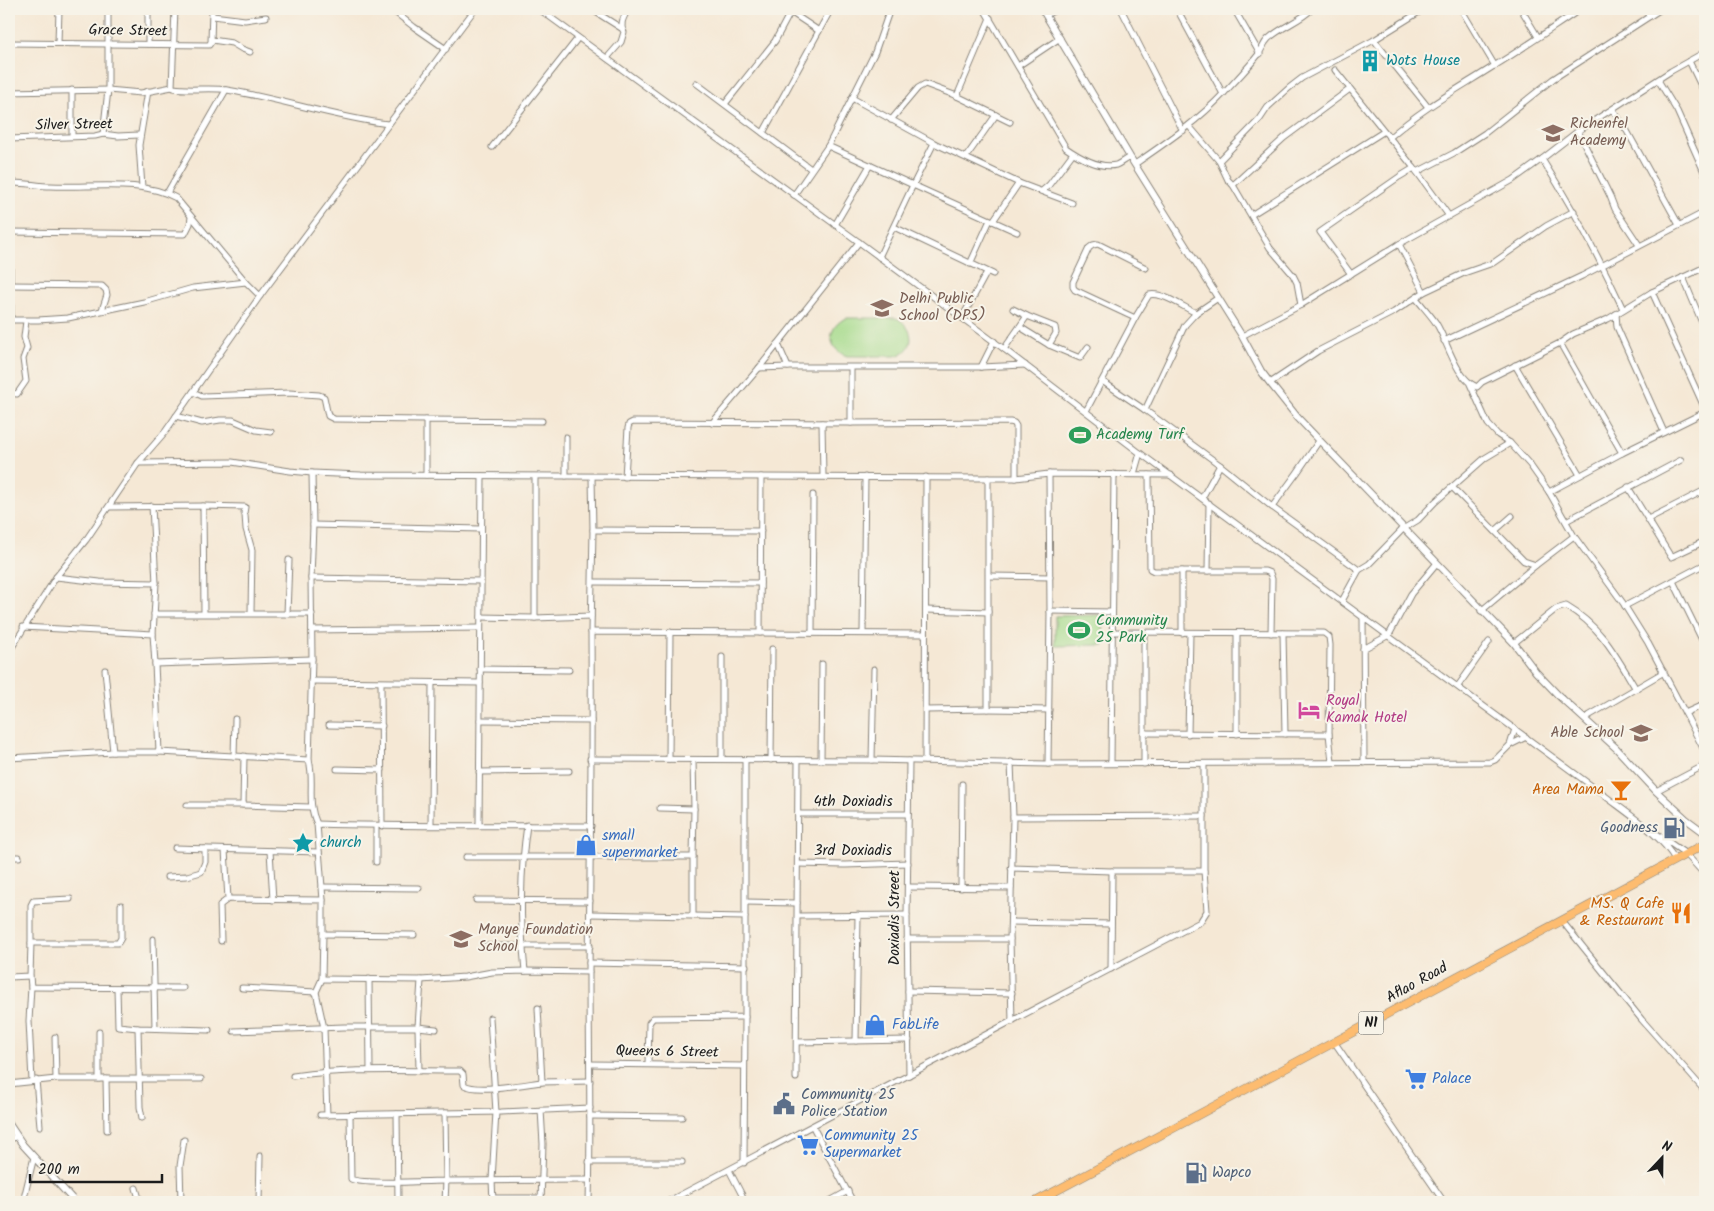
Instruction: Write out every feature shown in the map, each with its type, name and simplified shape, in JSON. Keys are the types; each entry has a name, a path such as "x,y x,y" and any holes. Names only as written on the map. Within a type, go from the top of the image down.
{"highway":[{"name":"Aflao Road","path":"1036,1202 1705,844"}],"street":[{"path":"58,43 59,9"},
{"path":"103,134 108,90 108,9"},
{"path":"148,9 148,44"},
{"path":"172,87 175,9"},
{"path":"212,9 212,40 232,43 250,52"},
{"path":"391,9 446,49"},
{"path":"9,651 56,577 86,540 138,463 165,432 260,296 475,9"},
{"path":"539,9 994,341 1230,520 1364,616 1526,737 1705,875"},
{"path":"591,9 621,28 624,32 621,42 607,58"},
{"path":"621,28 628,9"},
{"path":"763,133 831,9"},
{"path":"794,195 828,146 875,52 889,11 881,9"},
{"path":"984,9 1066,148 1096,164 1107,166 1117,164 1130,157"},
{"path":"1057,9 1044,12 1130,157 1270,383 1298,418 1402,529 1514,643 1536,672 1558,695 1616,748 1656,791 1686,819 1705,833"},
{"path":"1121,9 1183,131"},
{"path":"1178,9 1223,94"},
{"path":"1234,9 1260,54"},
{"path":"1135,164 1189,126 1223,94 1260,54 1263,44 1279,30 1302,18 1312,9"},
{"path":"1220,160 1260,120 1268,107 1302,78 1374,40 1424,9"},
{"path":"1461,9 1495,66"},
{"path":"1521,9 1538,37"},
{"path":"1389,138 1409,120 1428,107 1495,66 1581,9"},
{"path":"1644,9 1650,16"},
{"path":"1351,274 1320,232 1398,177 1454,153 1485,133 1553,80 1661,9"},
{"path":"725,104 775,41 789,10 818,31"},
{"path":"213,16 245,20 266,17"},
{"path":"957,96 990,18"},
{"path":"492,147 578,38"},
{"path":"1018,66 1060,38"},
{"name":"Grace Street","path":"9,43 209,45 212,40"},
{"path":"1374,40 1428,107"},
{"path":"1242,336 1301,305 1399,244 1513,180 1578,132 1705,52"},
{"path":"1689,61 1705,94"},
{"path":"1335,70 1383,132 1416,170 1449,216"},
{"path":"1658,80 1677,111 1705,174"},
{"path":"696,82 811,169"},
{"path":"891,120 918,88 925,84 957,96 1010,122"},
{"path":"9,92 108,90 142,93 172,87 177,89 226,90 304,108 388,124"},
{"path":"1233,186 1284,138 1350,89"},
{"path":"72,90 72,136"},
{"path":"167,193 226,90"},
{"path":"142,187 139,135 148,91"},
{"path":"852,98 934,143 1019,183 1072,203"},
{"path":"1613,110 1627,131 1678,225"},
{"path":"966,157 996,115"},
{"path":"1189,126 1220,160 1228,180 1270,248 1293,275 1297,283 1301,305"},
{"path":"1251,215 1383,132"},
{"path":"1578,132 1615,209 1639,245"},
{"name":"Silver Street","path":"9,138 95,136 103,134 118,136 139,135"},
{"path":"879,257 934,143"},
{"path":"828,146 1017,232"},
{"path":"1042,191 1049,185 1073,153"},
{"path":"1542,160 1574,211 1603,264 1623,309"},
{"path":"836,225 870,165"},
{"path":"9,183 49,186 142,187 167,193 176,198 246,282 260,296"},
{"path":"970,264 992,220 1019,183"},
{"path":"1270,383 1318,351 1394,312 1424,292 1464,273 1493,263 1546,226 1574,211"},
{"path":"1444,341 1498,317 1705,212"},
{"path":"9,232 152,232 185,234 191,217"},
{"path":"9,218 10,320 68,318 83,313 144,302 192,288 246,282"},
{"path":"894,227 990,273 962,318"},
{"path":"712,423 759,368 859,242"},
{"path":"1135,318 1075,290 1073,282 1089,248 1098,244 1146,268"},
{"path":"1399,244 1424,292"},
{"path":"1476,398 1477,387 1482,382 1573,334 1608,319 1652,292 1705,267"},
{"path":"1683,277 1705,330"},
{"path":"10,285 102,286 106,290 107,295 102,310"},
{"path":"1549,492 1705,411 1652,292"},
{"path":"1086,411 1148,296 1151,294 1167,299 1196,314"},
{"path":"1145,410 1182,329 1196,314 1218,298"},
{"path":"1416,298 1436,324 1451,356 1470,384 1488,424 1498,435 1510,443 1530,465 1549,492 1574,536 1625,606 1664,672 1705,752"},
{"path":"1013,309 1055,327 1056,332 1050,345"},
{"path":"1616,314 1617,327 1664,432"},
{"path":"1004,349 1027,316"},
{"path":"1608,319 1617,327"},
{"path":"9,392 17,394 26,381 24,359 27,348 24,337 26,320"},
{"path":"1020,327 1050,345 1080,358 1088,347"},
{"path":"981,367 994,341"},
{"path":"1560,342 1622,453"},
{"path":"778,344 788,367"},
{"path":"759,368 981,367 1025,365"},
{"path":"1515,365 1580,476"},
{"path":"851,368 852,423"},
{"path":"1102,382 1145,410 1359,570"},
{"path":"1470,384 1477,387"},
{"path":"193,392 202,396 289,392 319,394 324,397 328,416 334,419 542,421"},
{"path":"176,416 202,423 229,420 256,430 270,432"},
{"path":"426,420 426,475"},
{"path":"625,477 628,428 629,424 634,422 1010,422 1016,426 1016,478"},
{"path":"822,423 823,476"},
{"path":"566,437 566,476"},
{"path":"1272,506 1319,440"},
{"path":"1342,601 1359,570 1369,564 1402,529 1418,520 1485,458 1510,443"},
{"path":"1134,474 1140,453"},
{"path":"1566,521 1681,460"},
{"path":"138,463 232,462 312,473 535,477 823,476 1016,478 1049,474 1171,476"},
{"path":"1202,498 1220,465"},
{"path":"312,473 312,659 309,760 311,768 311,807 317,824 323,900 322,979 316,992 324,1028 326,1072 323,1115 496,1112 590,1108"},
{"path":"1048,764 1049,474"},
{"path":"1112,764 1114,474"},
{"path":"1150,475 1150,569 1154,571 1265,571 1270,573 1272,579 1271,633"},
{"path":"478,825 482,476"},
{"path":"760,633 761,476"},
{"path":"535,477 535,618"},
{"path":"589,1202 592,477"},
{"path":"863,633 865,477"},
{"path":"925,761 926,477"},
{"path":"988,478 988,709"},
{"path":"1452,487 1524,561 1528,572"},
{"path":"1628,487 1671,557 1705,540"},
{"path":"1648,518 1705,490"},
{"path":"812,633 813,495"},
{"path":"1208,571 1209,503"},
{"path":"109,508 152,506 245,507 246,529 252,550 251,613"},
{"path":"152,506 156,583 153,634 159,752"},
{"path":"203,506 204,614"},
{"path":"1495,531 1512,516"},
{"path":"313,525 482,529"},
{"path":"593,530 761,532"},
{"path":"1481,611 1574,536"},
{"path":"287,614 289,560"},
{"path":"1524,561 1536,565"},
{"path":"1363,649 1389,636 1411,594 1436,564"},
{"path":"1625,606 1705,564"},
{"path":"1182,571 1182,633"},
{"path":"989,576 1050,577"},
{"path":"56,577 100,582 156,583"},
{"path":"311,578 480,581"},
{"path":"1672,581 1705,646"},
{"path":"592,582 760,583"},
{"path":"1514,643 1556,609 1566,606 1594,627 1608,644 1636,689"},
{"path":"926,610 988,612"},
{"path":"1050,611 1112,612"},
{"path":"154,614 312,614"},
{"path":"481,617 591,616"},
{"path":"1364,616 1364,763"},
{"path":"23,627 153,634"},
{"path":"312,630 480,628"},
{"path":"591,632 925,634"},
{"path":"669,759 670,632"},
{"path":"1112,632 1324,633 1329,637 1330,645 1329,734 1332,762"},
{"path":"1144,633 1144,764"},
{"path":"1188,734 1190,633"},
{"path":"1237,633 1237,734"},
{"path":"1283,633 1285,734"},
{"path":"1458,686 1489,642"},
{"path":"771,760 772,649"},
{"path":"722,657 722,759"},
{"path":"156,664 312,659"},
{"path":"821,760 822,664"},
{"path":"480,669 569,670"},
{"path":"872,760 874,669"},
{"path":"105,670 112,752"},
{"path":"1584,718 1664,672"},
{"path":"311,682 480,683"},
{"path":"376,862 382,770 381,683"},
{"path":"431,825 432,683"},
{"path":"1685,713 1705,704"},
{"path":"926,710 1049,710"},
{"path":"234,756 235,719"},
{"path":"480,720 591,720"},
{"path":"329,725 382,726"},
{"path":"1510,746 1515,729"},
{"path":"1144,733 1329,734"},
{"path":"590,759 872,760 1048,764 1490,762 1495,760 1510,746 1526,737"},
{"path":"9,758 112,752 159,752 309,760"},
{"path":"243,805 244,756"},
{"path":"693,760 693,916"},
{"path":"744,1163 746,966 745,760"},
{"path":"796,1078 798,760"},
{"name":"Doxiadis Street","path":"909,761 907,915 909,1075"},
{"path":"1011,762 1013,817 1010,939 1012,1022"},
{"path":"667,1202 813,1127 1203,920 1207,911 1204,871 1204,764"},
{"path":"1656,791 1705,765"},
{"path":"337,769 382,770"},
{"path":"479,772 569,771"},
{"path":"960,888 962,784"},
{"path":"187,805 311,807"},
{"path":"660,808 694,809"},
{"name":"4th Doxiadis","path":"798,814 908,814"},
{"path":"1013,817 1204,816"},
{"path":"317,824 379,826 591,826"},
{"path":"526,971 522,946 522,858 527,825"},
{"path":"175,848 319,852"},
{"path":"167,877 187,876 200,872 205,862 206,849"},
{"path":"1673,849 1680,857"},
{"path":"225,850 228,899"},
{"path":"270,851 274,900"},
{"path":"9,857 19,857"},
{"path":"466,857 693,857"},
{"name":"3rd Doxiadis","path":"798,864 908,863"},
{"path":"1012,868 1204,871"},
{"path":"1111,969 1112,871"},
{"path":"322,887 419,888"},
{"path":"908,887 1011,888"},
{"path":"40,1126 29,1021 31,905 33,901 70,899"},
{"path":"221,941 220,906 223,901 228,899 323,900"},
{"path":"476,900 590,902"},
{"path":"746,902 797,903"},
{"path":"31,943 118,943 121,940 121,904"},
{"path":"590,914 745,917"},
{"path":"856,1041 858,915"},
{"path":"798,916 907,915"},
{"path":"1562,920 1642,1020 1705,1092"},
{"path":"1011,922 1111,924"},
{"path":"323,934 414,935"},
{"path":"153,939 155,1028"},
{"path":"908,939 1010,939"},
{"path":"485,946 590,946"},
{"path":"590,963 746,966"},
{"path":"322,979 421,980 465,977 492,972 589,972"},
{"path":"9,977 30,976"},
{"path":"369,979 370,1070"},
{"path":"419,1071 418,1027 421,980"},
{"path":"31,987 183,988"},
{"path":"117,988 118,1026 209,1030"},
{"path":"242,988 316,992"},
{"path":"908,991 1012,993"},
{"path":"538,1008 542,1082"},
{"path":"648,1064 649,1022 653,1018 745,1017"},
{"path":"490,1018 496,1112 492,1180 493,1200 541,1200 541,1110"},
{"path":"234,1031 370,1027 436,1029"},
{"path":"138,1028 142,1118"},
{"path":"99,1079 100,1032"},
{"path":"55,1037 56,1079"},
{"path":"797,1042 909,1040"},
{"path":"1335,1042 1444,1202"},
{"name":"Queens 6 Street","path":"590,1064 744,1066"},
{"path":"294,1076 370,1070 460,1071 463,1074 464,1085 467,1087 493,1088 542,1082 590,1081"},
{"path":"9,1084 56,1079 201,1079"},
{"path":"106,1079 107,1130"},
{"path":"445,1113 445,1202"},
{"path":"397,1114 398,1202"},
{"path":"350,1115 351,1179 358,1182 590,1180"},
{"path":"590,1116 682,1117"},
{"path":"9,1124 34,1157 75,1202"},
{"path":"813,1127 853,1202"},
{"path":"9,1140 17,1136"},
{"path":"181,1202 180,1166 184,1140"},
{"path":"259,1202 260,1156"},
{"path":"23,1202 34,1157"},
{"path":"590,1162 682,1162"},
{"path":"729,1170 742,1194 741,1202"},
{"path":"136,1188 140,1202"},
{"path":"828,1202 848,1191"}],"green space":[{"path":"847,318 896,318 907,327 911,338 910,344 902,353 895,356 847,356 835,348 832,343 832,337 836,326 840,321"},
{"name":"Academy Turf","path":"1075,430 1086,430 1086,439 1075,439"},
{"name":"Community 25 Park","path":"1103,615 1104,645 1055,646 1055,616"}],"place":[{"name":"Wots House","path":"1370,61"},
{"name":"Richenfel Academy","path":"1553,133"},
{"name":"Delhi Public School (DPS)","path":"882,308"},
{"name":"Academy Turf","path":"1080,435"},
{"name":"Community 25 Park","path":"1079,630"},
{"name":"Royal Kamak Hotel","path":"1309,710"},
{"name":"Able School","path":"1641,733"},
{"name":"Area Mama","path":"1621,790"},
{"name":"Goodness","path":"1674,828"},
{"name":"church","path":"303,843"},
{"name":"small supermarket","path":"586,845"},
{"name":"MS. Q Cafe & Restaurant","path":"1681,913"},
{"name":"Manye Foundation School","path":"461,939"},
{"name":"FabLife","path":"875,1025"},
{"name":"Palace","path":"1416,1079"},
{"name":"Community 25 Police Station","path":"784,1104"},
{"name":"Community 25 Supermarket","path":"808,1145"},
{"name":"Wapco","path":"1196,1173"}]}
